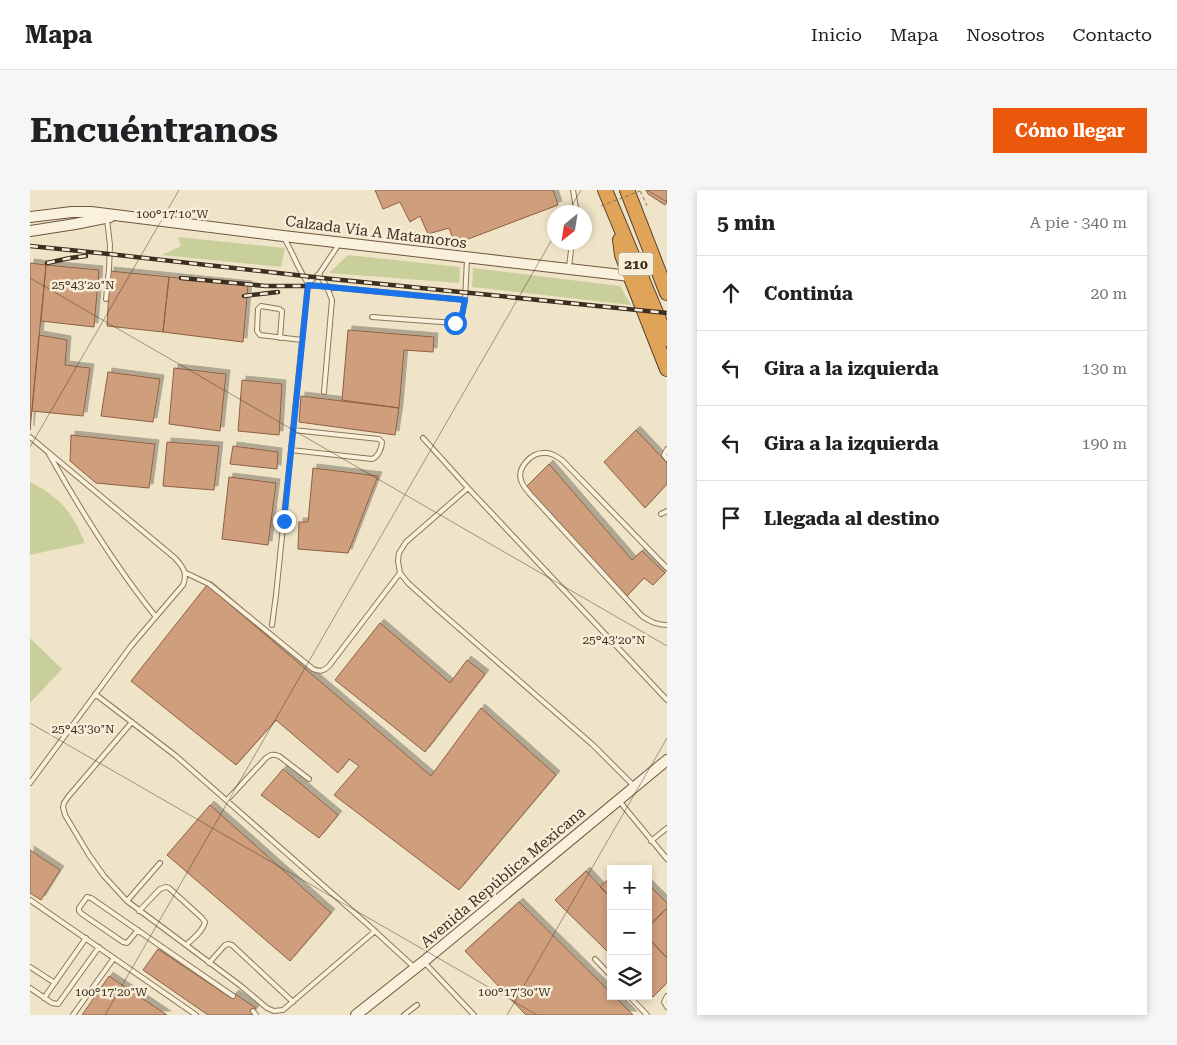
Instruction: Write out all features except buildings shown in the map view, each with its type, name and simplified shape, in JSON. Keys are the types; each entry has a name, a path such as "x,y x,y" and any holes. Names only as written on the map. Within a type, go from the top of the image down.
{"highway":[{"name":"210","path":"605,190 667,339"},
{"name":"210","path":"634,191 667,293"},
{"path":"620,224 622,255 667,369"}],"street":[{"name":"Calzada Vía A Matamoros","path":"30,217 72,212 118,216 630,276"},
{"name":"Calzada Vía A Matamoros","path":"30,231 75,224 107,216"},
{"name":"Avenida República Mexicana","path":"356,1015 667,760"}],"lane":[{"path":"573,190 576,205"},
{"path":"106,299 110,244 107,216"},
{"path":"272,626 308,284 283,236"},
{"path":"308,284 319,274 341,243"},
{"path":"568,269 571,250"},
{"path":"372,317 455,323 461,320 465,300 467,257"},
{"path":"319,274 332,300 324,392"},
{"path":"308,284 465,300"},
{"path":"280,338 282,311 279,308 261,306 258,309 257,331 260,335 280,338 302,340"},
{"path":"291,450 372,460 382,445 379,439 293,430"},
{"path":"30,437 175,558 186,573 208,584 313,669 320,672 330,666 400,573"},
{"path":"424,438 468,488 667,700"},
{"path":"667,449 664,455 667,458"},
{"path":"48,451 79,507 109,554 131,586 156,617"},
{"path":"667,568 562,460 553,454 543,453 536,455 523,466 520,471 520,479 530,494 642,616 652,623 667,625"},
{"path":"468,488 406,542 399,553 400,573 408,583 438,610 593,745 635,787"},
{"path":"661,514 667,511"},
{"path":"30,783 131,646 183,585 186,573"},
{"path":"95,694 176,756 375,932 419,965 474,1015"},
{"path":"132,722 68,797 63,807 65,815 104,876 127,901 241,986 267,1008 278,1012 293,1002 375,932"},
{"path":"227,800 270,755 279,756 309,779"},
{"path":"618,800 667,859"},
{"path":"651,842 666,831"},
{"path":"127,901 160,863"},
{"path":"139,911 160,889 166,886 169,888 205,922 202,929 186,945"},
{"path":"138,930 127,943 123,942 82,914 78,908 87,897 91,898 138,930 233,996"},
{"path":"30,900 196,1015"},
{"path":"44,998 86,938"},
{"path":"209,963 228,944 293,1002"},
{"path":"30,988 52,1003 58,1004 99,947"},
{"path":"73,1015 114,958"},
{"path":"595,959 607,972"},
{"path":"30,967 54,983"},
{"path":"667,996 664,1002 667,1007"},
{"path":"634,1000 647,1015"},
{"path":"404,1015 417,1005"}],"path":[{"path":"601,206 634,191"}],"green space":[{"path":"178,237 285,248 281,267 162,255 181,246"},
{"path":"348,255 460,267 459,283 329,273"},
{"path":"473,268 620,286 631,305 472,287"},
{"path":"30,482 64,506 75,522 85,543 30,555"},
{"path":"30,638 62,669 30,703"}],"railway":[{"path":"30,246 667,313"},
{"path":"47,263 86,256"},
{"path":"181,278 266,286 330,286"},
{"path":"244,296 278,292"}],"route":[{"path":"284,521 308,285 465,300 461,320 455,323"}]}
